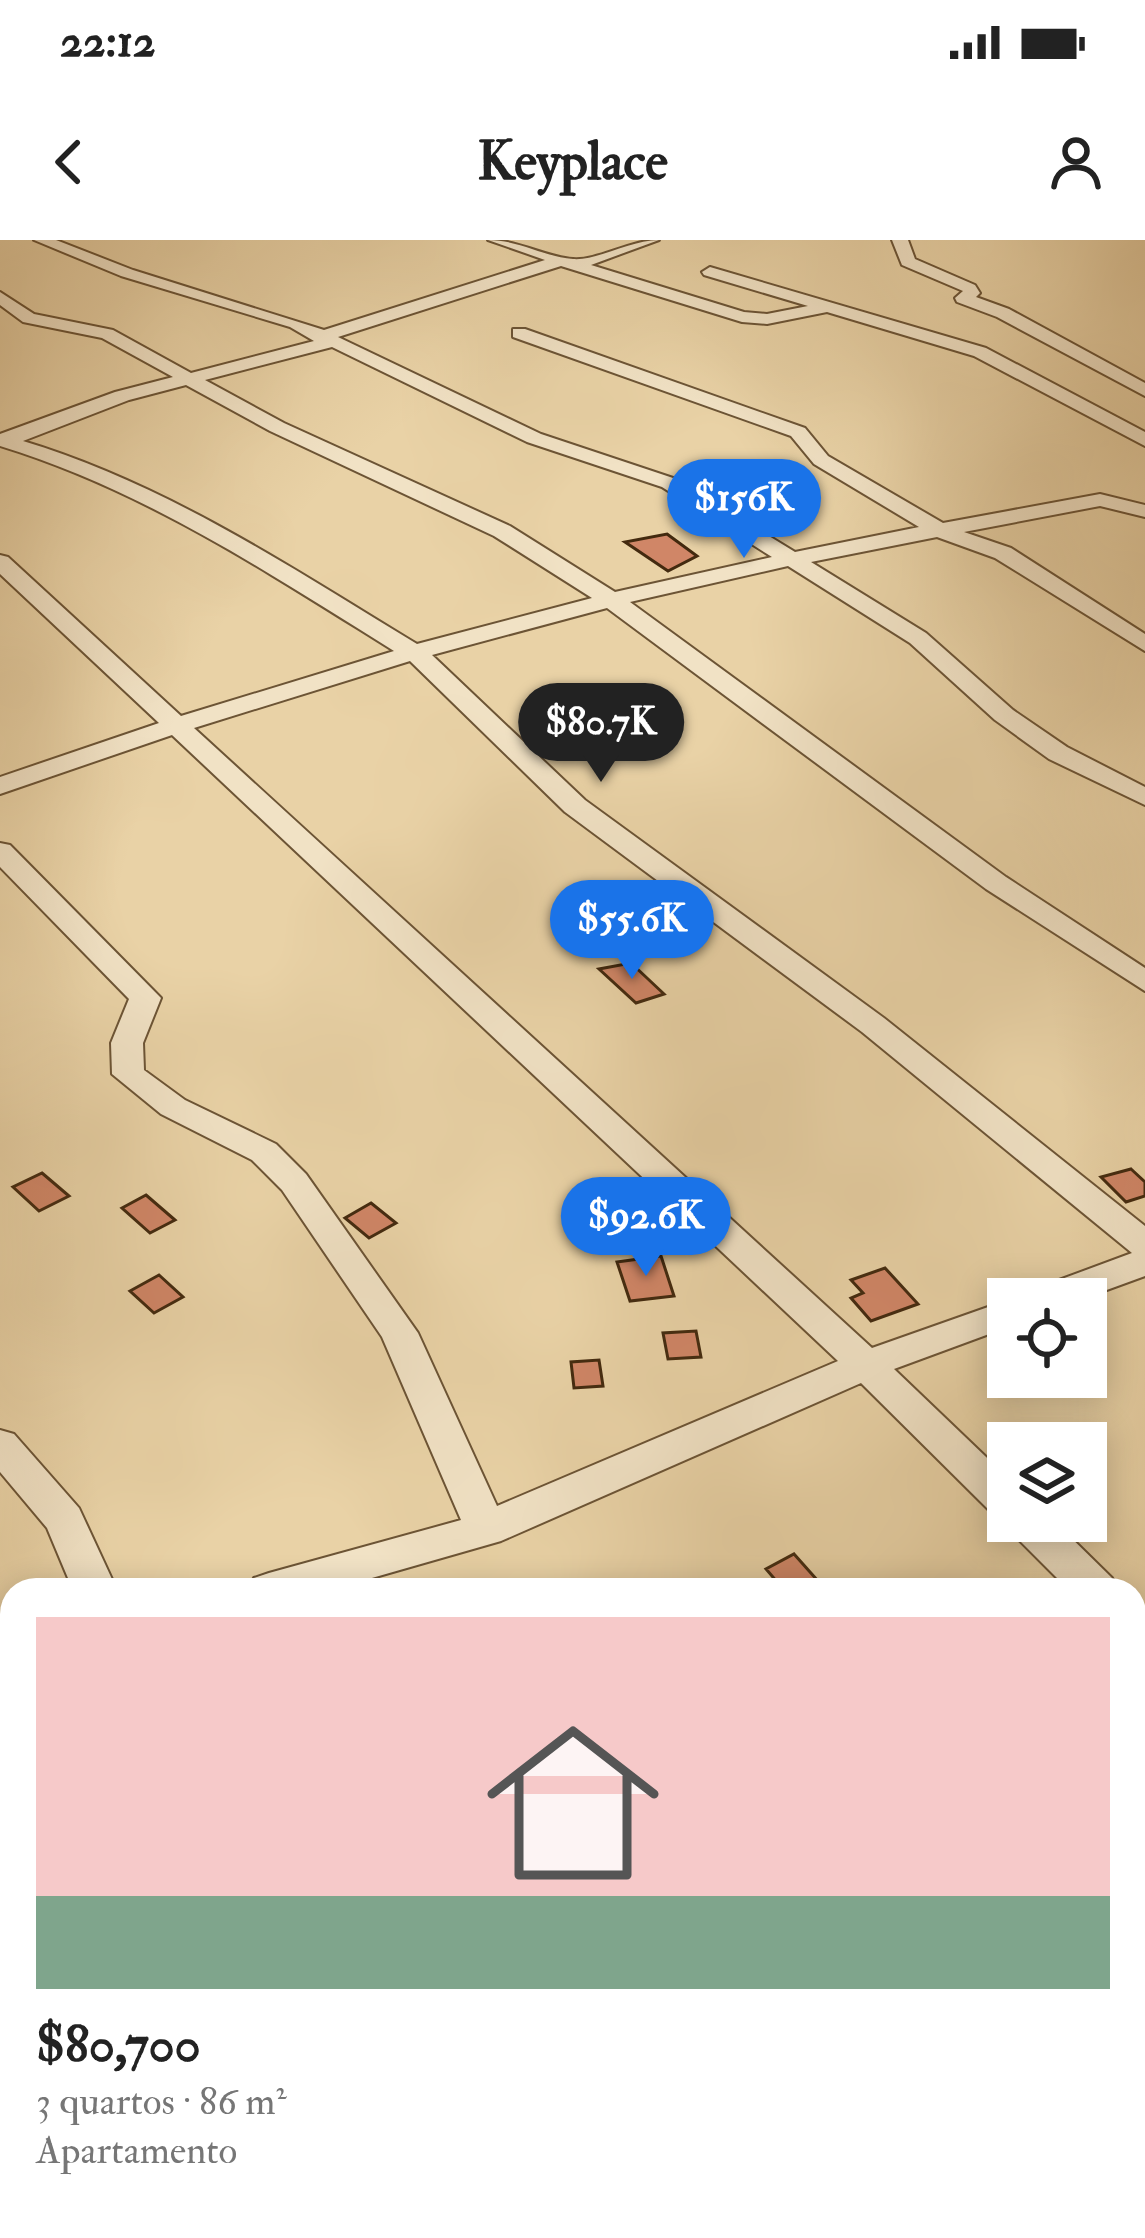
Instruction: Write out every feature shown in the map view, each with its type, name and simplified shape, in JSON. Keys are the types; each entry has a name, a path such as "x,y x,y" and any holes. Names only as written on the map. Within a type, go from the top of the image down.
{"street":[{"path":"42,240 127,273 284,319 534,438 669,483 918,638 1004,715 1058,753 1145,797"},
{"path":"496,240 755,319 832,308"},
{"path":"1,446 122,396 325,340 651,240"},
{"path":"900,240 908,262 969,288 972,293 963,298 1003,313 1145,390"},
{"path":"710,272 980,352 1145,440"},
{"path":"0,298 29,318 107,334 277,427 472,515 613,601 997,884 1145,982"},
{"path":"520,333 798,432 820,460 941,531 1003,554 1145,644"},
{"path":"1,446 39,449 195,519 418,655 575,806 873,1025 1145,1245"},
{"path":"0,786 177,722 613,601 795,558 1100,500 1145,511"},
{"path":"0,562 177,722 987,1483"},
{"path":"0,851 145,998 130,1024 124,1059 128,1074 173,1107 264,1152 294,1182 399,1334 485,1529"},
{"path":"1102,1278 1145,1262"},
{"path":"311,1578 485,1529 866,1365 987,1321"},
{"path":"0,1445 64,1519 90,1578"},
{"path":"1048,1542 1085,1578"}],"building":[{"path":"667,534 697,556 668,571 625,542"},
{"path":"631,963 664,994 636,1003 599,969"},
{"path":"1131,1169 1145,1182 1145,1196 1126,1202 1101,1177"},
{"path":"42,1173 69,1196 39,1211 13,1187"},
{"path":"146,1195 175,1220 150,1233 122,1208"},
{"path":"371,1203 396,1223 369,1238 345,1218"},
{"path":"661,1256 674,1296 630,1301 617,1262"},
{"path":"885,1268 918,1304 871,1321 851,1298 863,1293 851,1280"},
{"path":"159,1275 183,1297 154,1313 130,1291"},
{"path":"696,1331 701,1357 668,1359 663,1333"},
{"path":"599,1360 603,1386 574,1388 571,1362"},
{"path":"794,1554 815,1578 774,1578 766,1569"}]}
